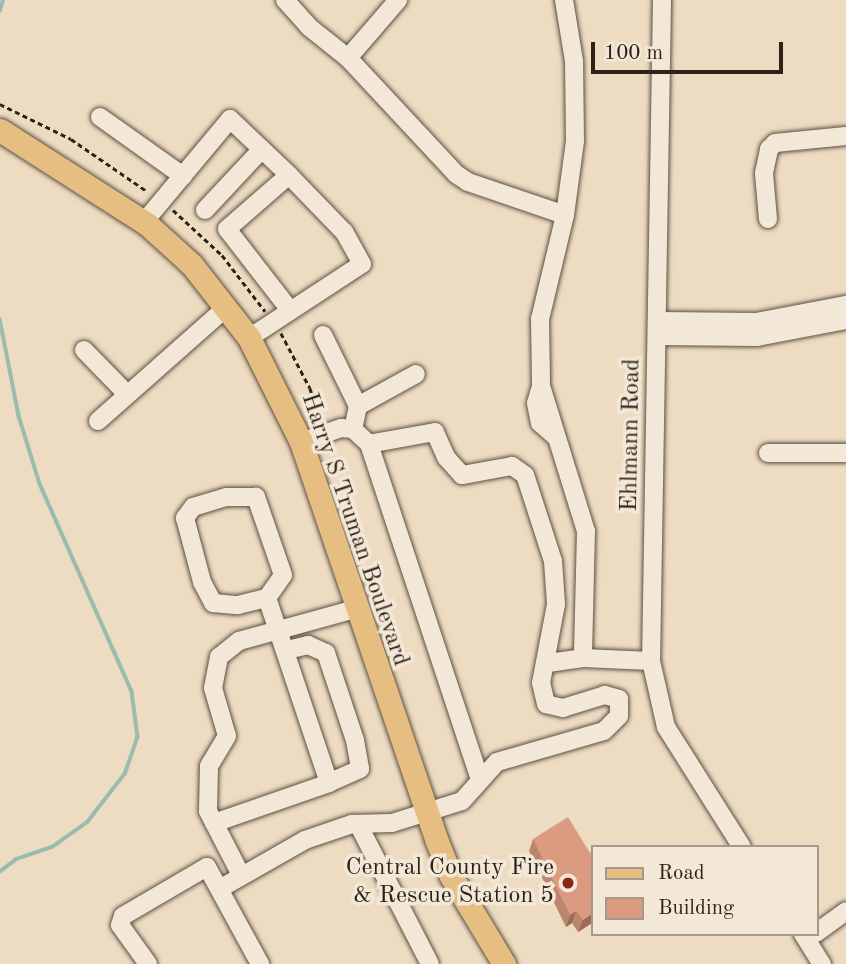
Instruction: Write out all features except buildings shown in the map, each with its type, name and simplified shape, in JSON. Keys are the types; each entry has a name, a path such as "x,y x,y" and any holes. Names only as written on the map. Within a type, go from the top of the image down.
{"main road":[{"name":"Harry S Truman Boulevard","path":"0,130 144,222 192,265 249,338 301,442 355,609 451,876 501,963"}],"street":[{"path":"285,0 309,27 348,58 456,174 468,182 565,215"},
{"path":"348,58 398,0"},
{"path":"564,0 574,61 575,128 565,215 540,319 541,386 555,422 555,436 586,531 583,658"},
{"name":"Ehlmann Road","path":"662,0 651,661 666,727 741,845"},
{"path":"100,117 183,176"},
{"path":"144,222 230,119 344,232 362,264 318,295 289,309 249,338"},
{"path":"768,219 764,173 769,149 775,143 846,136"},
{"path":"205,210 262,149"},
{"path":"289,175 227,229 289,309"},
{"path":"658,328 756,322 846,305"},
{"path":"98,421 227,307"},
{"path":"658,328 757,337 846,320"},
{"path":"323,335 358,406 353,429"},
{"path":"83,351 127,394"},
{"path":"358,406 416,374"},
{"path":"301,442 328,431 353,429 369,444 480,780"},
{"path":"221,888 305,840 358,824 391,823 463,801 497,762 604,731 620,716 619,699 605,695 563,708 546,704 541,682 548,663 545,646 556,604 553,561 525,475 512,466 462,475 446,457 435,432 369,444"},
{"path":"768,453 846,453"},
{"path":"226,496 256,497 283,575 279,587 267,598 238,606 213,603 202,582 185,518 193,507 226,496"},
{"path":"267,598 280,628 329,783"},
{"path":"241,876 208,811 209,766 227,736 213,688 219,657 239,641 355,609"},
{"path":"214,822 329,783 360,769 355,740 326,653 308,645 287,650"},
{"path":"548,663 583,658 651,661"},
{"path":"358,824 430,964"},
{"path":"148,964 120,925 123,916 207,867 221,888 260,964"},
{"path":"818,930 846,911"},
{"path":"810,936 822,964"}],"waterway":[{"path":"0,11 3,0"},
{"path":"0,319 19,416 40,484 132,692 138,737 125,774 88,822 53,847 16,860 0,872"}],"place":[{"name":"Central County Fire & Rescue Station 5","path":"568,883"}]}
